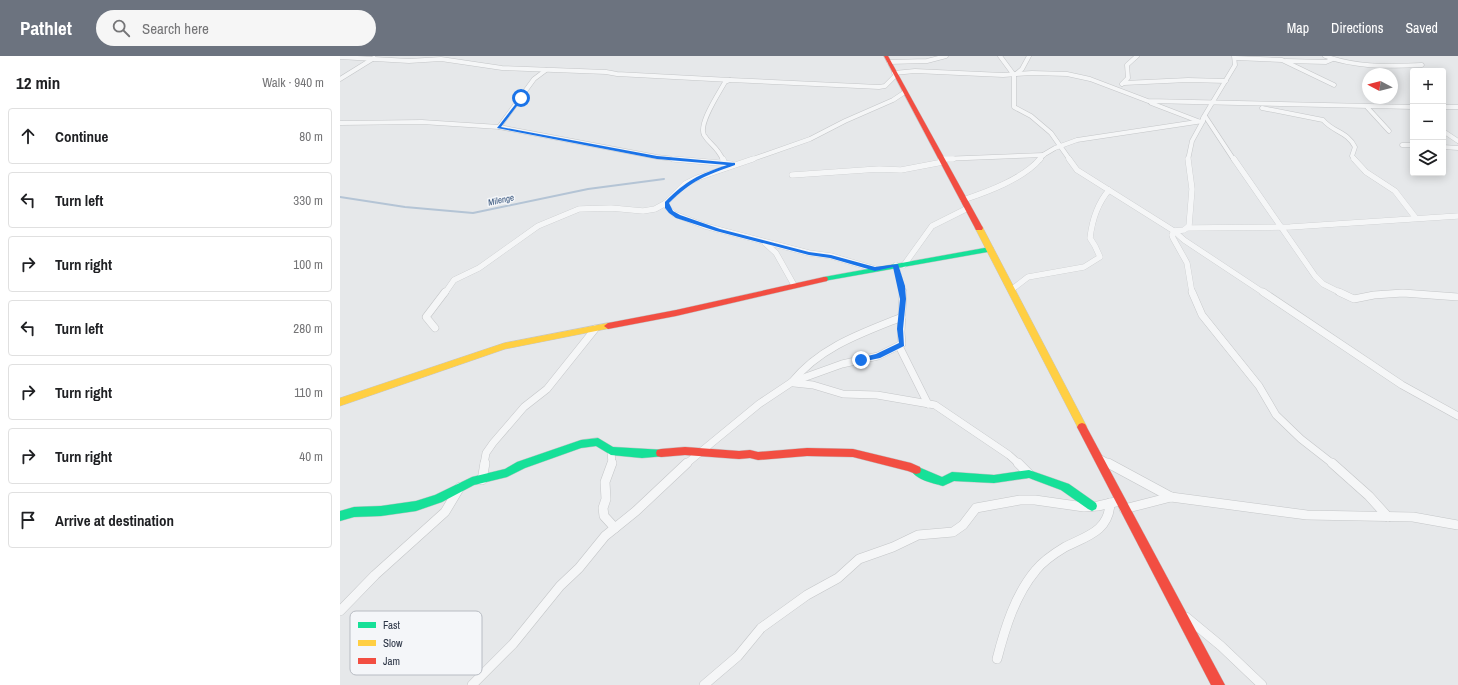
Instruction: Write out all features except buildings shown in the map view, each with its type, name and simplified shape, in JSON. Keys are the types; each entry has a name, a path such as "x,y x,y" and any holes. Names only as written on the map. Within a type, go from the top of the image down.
{"street":[{"path":"887,59 927,61 946,56"},
{"path":"1000,56 1014,75 1014,107 1031,116 1051,134 1077,170 1174,231 1184,240 1337,340 1402,385 1458,416"},
{"path":"1014,75 1020,72 1029,56"},
{"path":"1124,83 1128,77 1127,65 1137,56"},
{"path":"1325,56 1366,66 1422,65"},
{"path":"340,57 409,61 448,60 502,68 551,69 879,87 885,86 895,74 915,71 1014,75 1032,73 1066,74 1112,87 1203,120 1315,276 1329,288 1347,297 1357,299 1374,294 1402,293 1458,297"},
{"path":"1188,228 1192,196 1188,160 1189,150 1203,120 1235,65 1235,57 1284,61 1326,62 1334,58"},
{"path":"340,79 374,58"},
{"path":"887,59 990,249 1097,456 1118,504 1218,685"},
{"path":"1284,61 1334,85"},
{"path":"499,127 540,73 551,69"},
{"path":"1112,87 1124,83 1210,79 1226,81"},
{"path":"725,164 719,150 704,135 702,125 723,83 730,80"},
{"path":"435,328 426,317 454,280 479,268 489,259 538,226 580,209 611,208 643,211 654,209 666,203 685,184 692,180 733,164 824,133 845,121 893,100 905,92"},
{"path":"1148,101 1410,107"},
{"path":"1240,104 1325,121 1327,125 1352,139 1355,147 1352,156 1360,167 1396,191 1415,217"},
{"path":"1367,107 1389,131"},
{"path":"1402,107 1410,111"},
{"path":"1446,107 1458,107"},
{"path":"472,685 513,644 560,586 579,568 596,545 636,511 699,452 759,404 792,382 842,364 878,356 902,344 900,329 902,317 902,291 900,265 932,226 965,204 1011,180 1059,145 1077,140 1203,120"},
{"path":"340,123 422,122 499,127 657,157 733,164"},
{"path":"1446,133 1458,141"},
{"path":"1402,145 1410,145"},
{"path":"1446,147 1458,148"},
{"path":"792,175 879,169 901,170 942,161 1044,155"},
{"path":"1011,290 1028,277 1082,268 1100,257 1097,252 1097,245 1090,238 1092,222 1103,198 1109,190"},
{"path":"666,203 671,212 689,221 809,254 831,256 875,269"},
{"path":"1174,231 1188,228 1280,227 1324,225 1415,217 1458,216"},
{"path":"1174,231 1172,235 1188,267 1190,287 1196,304 1211,328 1259,386 1273,411 1290,429 1343,472 1369,496 1388,517"},
{"path":"762,240 776,253 794,285"},
{"path":"340,402 504,346 676,313 794,285 990,249"},
{"path":"792,382 804,368 839,345 865,331 902,317"},
{"path":"482,480 486,453 493,443 524,407 547,389 595,328"},
{"path":"898,346 928,404"},
{"path":"792,382 813,384 843,394 877,395 935,405 1009,454 1029,474 1065,487 1092,506"},
{"path":"340,516 354,512 381,511 416,506 438,499 472,481 482,480 507,473 521,465 581,444 598,442 611,451 642,454 684,451 739,455 750,454 758,456 787,452 796,454 807,452 853,453 911,468 928,477 943,482 952,476 994,479 1029,474"},
{"path":"611,451 612,465 605,482 606,499 603,508 604,516 615,528"},
{"path":"1097,456 1171,497"},
{"path":"340,611 375,575 445,512 460,487"},
{"path":"704,685 738,656 761,628 807,595 833,581 856,561 866,556 893,548 918,535 953,532 961,527 976,508 1020,500 1092,506 1171,497 1307,515 1413,517 1458,525"},
{"path":"997,659 1012,610 1037,569 1060,550 1104,525 1118,504"},
{"path":"1178,611 1221,646 1262,685"}],"waterway":[{"name":"Milenge","path":"340,197 405,207 473,213 588,189 664,179"}],"traffic: fast":[{"path":"824,279 990,249"},
{"path":"340,516 354,512 381,511 416,506 438,499 472,481 507,473 521,465 581,444 598,442 611,451 642,454 661,453"},
{"path":"916,470 928,477 943,482 952,476 994,479 1029,474 1065,487 1092,506"}],"traffic: slow":[{"path":"979,228 1082,427"},
{"path":"340,402 504,346 608,326"}],"traffic: jam":[{"path":"886,56 979,228"},
{"path":"608,326 676,313 824,279"},
{"path":"1082,427 1218,685"},
{"path":"661,453 685,451 739,455 750,454 758,456 807,452 853,453 911,467 916,470"}],"route":[{"path":"521,98 499,127 625,152 657,157 733,164 685,184 666,203 671,212 689,221 809,254 831,256 875,269 896,265 902,286 903,299 902,317 900,321 900,337 902,344 878,356 861,360"}]}
